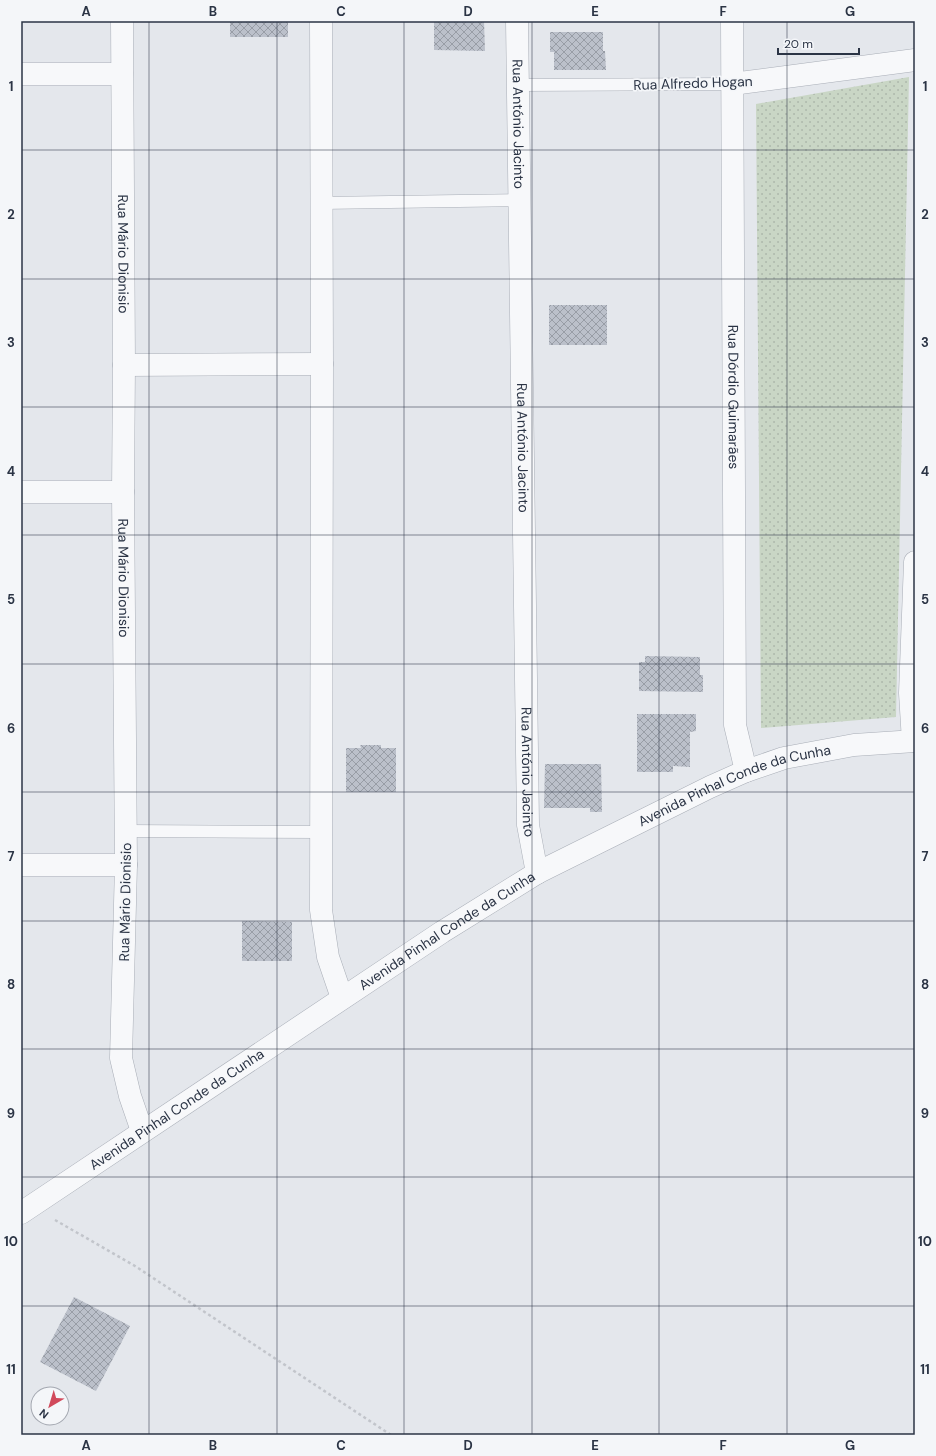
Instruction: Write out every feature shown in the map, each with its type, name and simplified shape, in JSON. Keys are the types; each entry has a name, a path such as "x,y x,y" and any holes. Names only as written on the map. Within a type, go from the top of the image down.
{"street":[{"name":"Rua Mário Dionisio","path":"122,21 124,365 123,492 126,865 121,1058 130,1096 142,1131"},
{"path":"321,21 321,910 328,957 342,998"},
{"name":"Rua António Jacinto","path":"518,21 528,824 537,873"},
{"name":"Rua Dórdio Guimarães","path":"732,21 735,725 746,771"},
{"name":"Rua Alfredo Hogan","path":"732,84 915,60"},
{"path":"21,74 122,74"},
{"path":"124,365 322,364"},
{"path":"21,492 123,492"},
{"path":"914,741 910,693 915,562"},
{"name":"Avenida Pinhal Conde da Cunha","path":"26,1210 142,1131 442,932 537,873 710,787 746,771 784,758 854,745 914,741"},
{"path":"21,865 126,865"}],"lane":[{"name":"Rua Alfredo Hogan","path":"518,85 732,84"},
{"path":"321,203 520,200"},
{"path":"126,831 321,832"}],"path":[{"path":"26,1210 135,1266 391,1435"}],"green space":[{"path":"909,77 896,717 761,728 756,104"}],"building":[{"path":"230,21 288,21 288,37 230,37"},
{"path":"434,21 484,21 485,51 434,50"},
{"path":"550,32 603,32 603,51 605,51 606,70 554,70 554,52 550,52"},
{"path":"549,305 607,305 607,345 549,345"},
{"path":"645,656 700,657 700,675 703,675 703,692 639,691 639,662 645,662"},
{"path":"637,714 696,714 696,731 690,732 690,767 673,766 673,772 637,772"},
{"path":"360,745 381,745 381,748 396,748 396,792 346,792 346,748 361,748"},
{"path":"545,764 601,764 602,812 590,812 590,808 544,808"},
{"path":"242,921 292,922 292,961 242,961"},
{"path":"74,1297 130,1326 96,1391 40,1362"}]}
